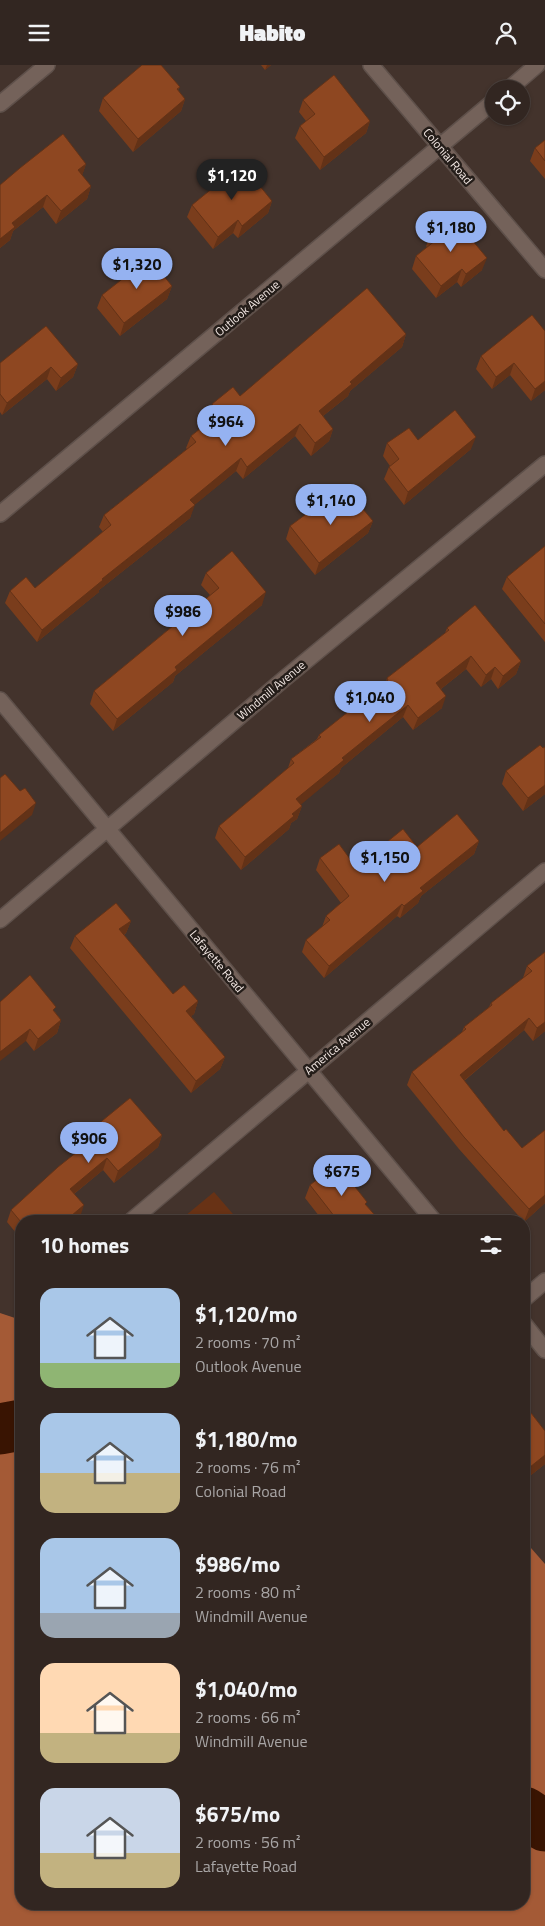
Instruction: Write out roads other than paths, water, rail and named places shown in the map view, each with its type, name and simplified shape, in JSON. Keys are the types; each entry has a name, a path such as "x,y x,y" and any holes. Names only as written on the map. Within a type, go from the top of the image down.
{"street":[{"path":"0,104 47,65"},
{"name":"Colonial Road","path":"371,65 545,270"},
{"path":"520,80 537,65"},
{"name":"Outlook Avenue","path":"0,514 485,108"},
{"name":"Windmill Avenue","path":"0,920 292,672 545,464"},
{"name":"Lafayette Road","path":"0,700 429,1215"},
{"name":"America Avenue","path":"138,1215 545,871"},
{"path":"530,1294 545,1281"},
{"path":"530,1331 545,1350"}],"waterway":[{"path":"0,1429 15,1426"},
{"path":"530,1816 545,1826"}]}
